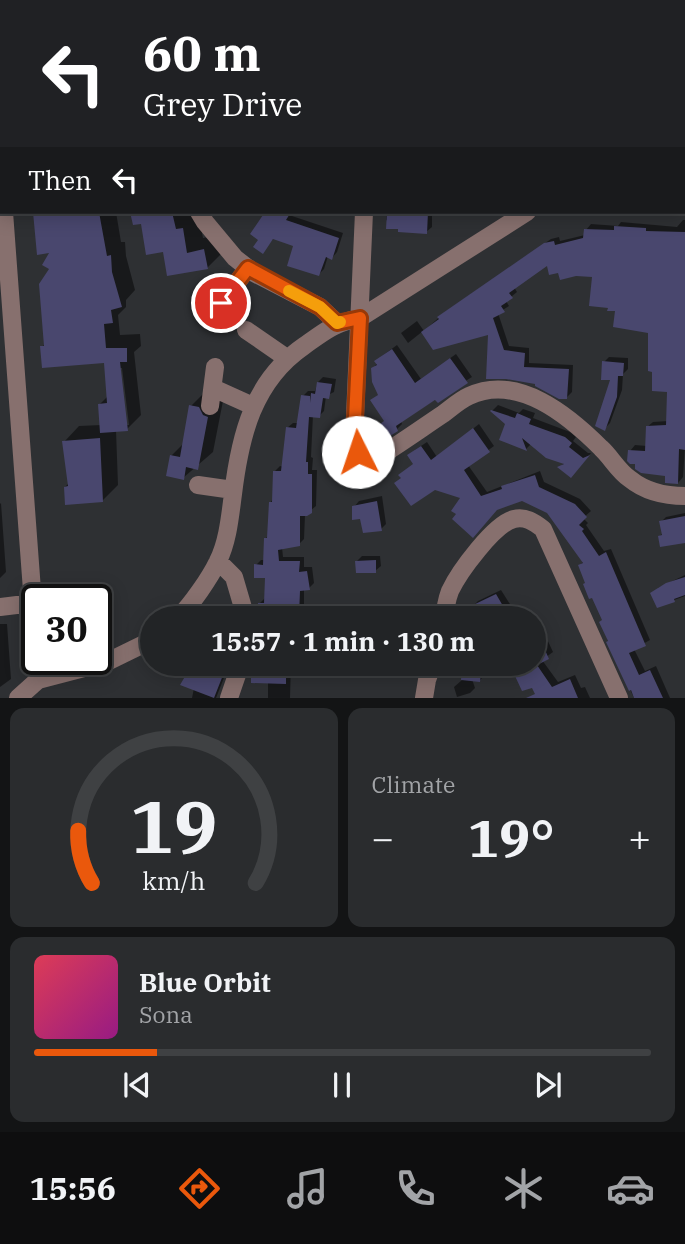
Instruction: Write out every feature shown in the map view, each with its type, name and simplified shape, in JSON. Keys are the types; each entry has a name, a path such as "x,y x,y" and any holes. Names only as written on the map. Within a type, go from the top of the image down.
{"street":[{"path":"4,214 6,333 31,584"},
{"path":"200,214 235,258 248,268 320,307 337,323"},
{"path":"365,214 354,439 358,452 370,458 380,456 469,396 486,391 518,391 543,402 578,426 627,478 648,490 671,496 685,496"},
{"path":"186,606 218,561 230,523 241,442 253,406 272,374 337,323 360,318 524,214"},
{"path":"221,303 248,268"},
{"path":"246,330 288,359"},
{"path":"215,368 211,397 253,406"},
{"path":"198,485 233,490"},
{"path":"447,606 450,591 464,569 500,526 516,518 532,520 543,529 619,698"},
{"path":"218,561 234,577 242,606"},
{"path":"0,607 21,604"},
{"path":"18,698 38,680 107,662 140,646"},
{"path":"38,675 41,698"},
{"path":"229,698 237,676"},
{"path":"424,698 428,676"}],"building":[{"path":"33,214 99,214 107,256 111,255 112,272 122,307 111,310 113,323 104,324 106,348 127,348 127,362 120,362 128,431 100,433 98,404 107,403 104,363 42,368 40,346 44,346 39,284 49,269 42,265 49,253 37,255"},
{"path":"130,214 172,214 176,229 183,228 187,253 204,249 208,269 167,276 163,252 146,255 141,224 133,225"},
{"path":"264,214 290,214 286,220 339,238 332,260 326,257 319,276 287,266 293,246 273,239 263,254 253,247 258,240 250,234"},
{"path":"387,214 428,214 427,234 386,229"},
{"path":"614,226 646,228 646,231 685,232 685,450 679,449 678,484 665,483 665,476 641,473 635,469 635,464 627,461 628,450 645,451 646,426 666,425 667,392 652,391 652,372 648,371 648,333 613,327 615,311 589,306 592,277 576,276 560,280 558,273 549,275 547,266 509,293 513,298 501,306 505,312 493,318 504,350 525,353 524,367 569,369 567,399 559,399 535,384 486,379 488,335 433,350 421,332 439,319 437,317 544,243 554,241 555,245 583,238 584,229 614,230"},
{"path":"392,349 415,383 450,358 468,383 438,403 435,400 396,426 398,431 377,444 369,432 384,421 370,400 378,395 372,382 371,368 377,365 374,361"},
{"path":"602,361 624,363 623,376 618,376 617,397 605,431 595,426 610,380 601,380"},
{"path":"317,382 332,384 329,399 323,398 320,418 309,417 306,462 308,474 312,474 312,513 300,516 300,546 278,550 279,561 300,561 299,572 307,571 310,590 300,591 299,606 258,606 258,603 264,603 265,578 254,578 254,564 263,565 269,502 272,502 273,471 281,471 286,427 296,428 301,395 310,396 310,403 311,393 315,394"},
{"path":"189,405 199,407 203,415 208,417 198,470 186,467 184,480 166,476 170,455 180,457"},
{"path":"491,410 515,418 517,413 531,419 529,424 565,437 572,443 569,447 583,458 590,455 571,478 557,467 564,464 546,458 522,438 527,451 499,440 505,424"},
{"path":"473,428 490,452 464,470 481,496 535,475 539,487 575,504 587,517 579,525 599,556 606,552 646,646 629,653 639,675 650,670 663,698 634,698 631,690 629,691 606,642 608,641 599,622 602,620 583,584 585,583 578,565 583,563 547,513 522,501 497,510 473,538 452,519 456,514 451,511 460,498 435,490 411,506 394,483 401,478 398,475 413,464 407,455 421,446 431,460"},
{"path":"100,438 103,502 65,505 64,487 68,486 62,441"},
{"path":"377,501 382,531 363,533 360,519 352,520 352,506"},
{"path":"685,516 685,543 660,547 658,536 662,535 659,521"},
{"path":"376,560 376,573 356,573 355,561"},
{"path":"685,577 685,595 674,599 675,602 657,608 650,593 666,583"},
{"path":"496,594 503,606 471,606"},
{"path":"185,676 223,676 214,698 180,685"},
{"path":"251,676 286,676 286,684 251,683"},
{"path":"461,676 481,676 480,682 461,680"},
{"path":"515,676 544,676 552,687 570,679 578,698 526,698 535,694 532,688 522,691"}],"slow traffic":[{"path":"289,291 320,307 337,323 340,322"}],"route":[{"path":"221,303 248,268 320,307 337,323 360,318 354,439 358,452"}]}
